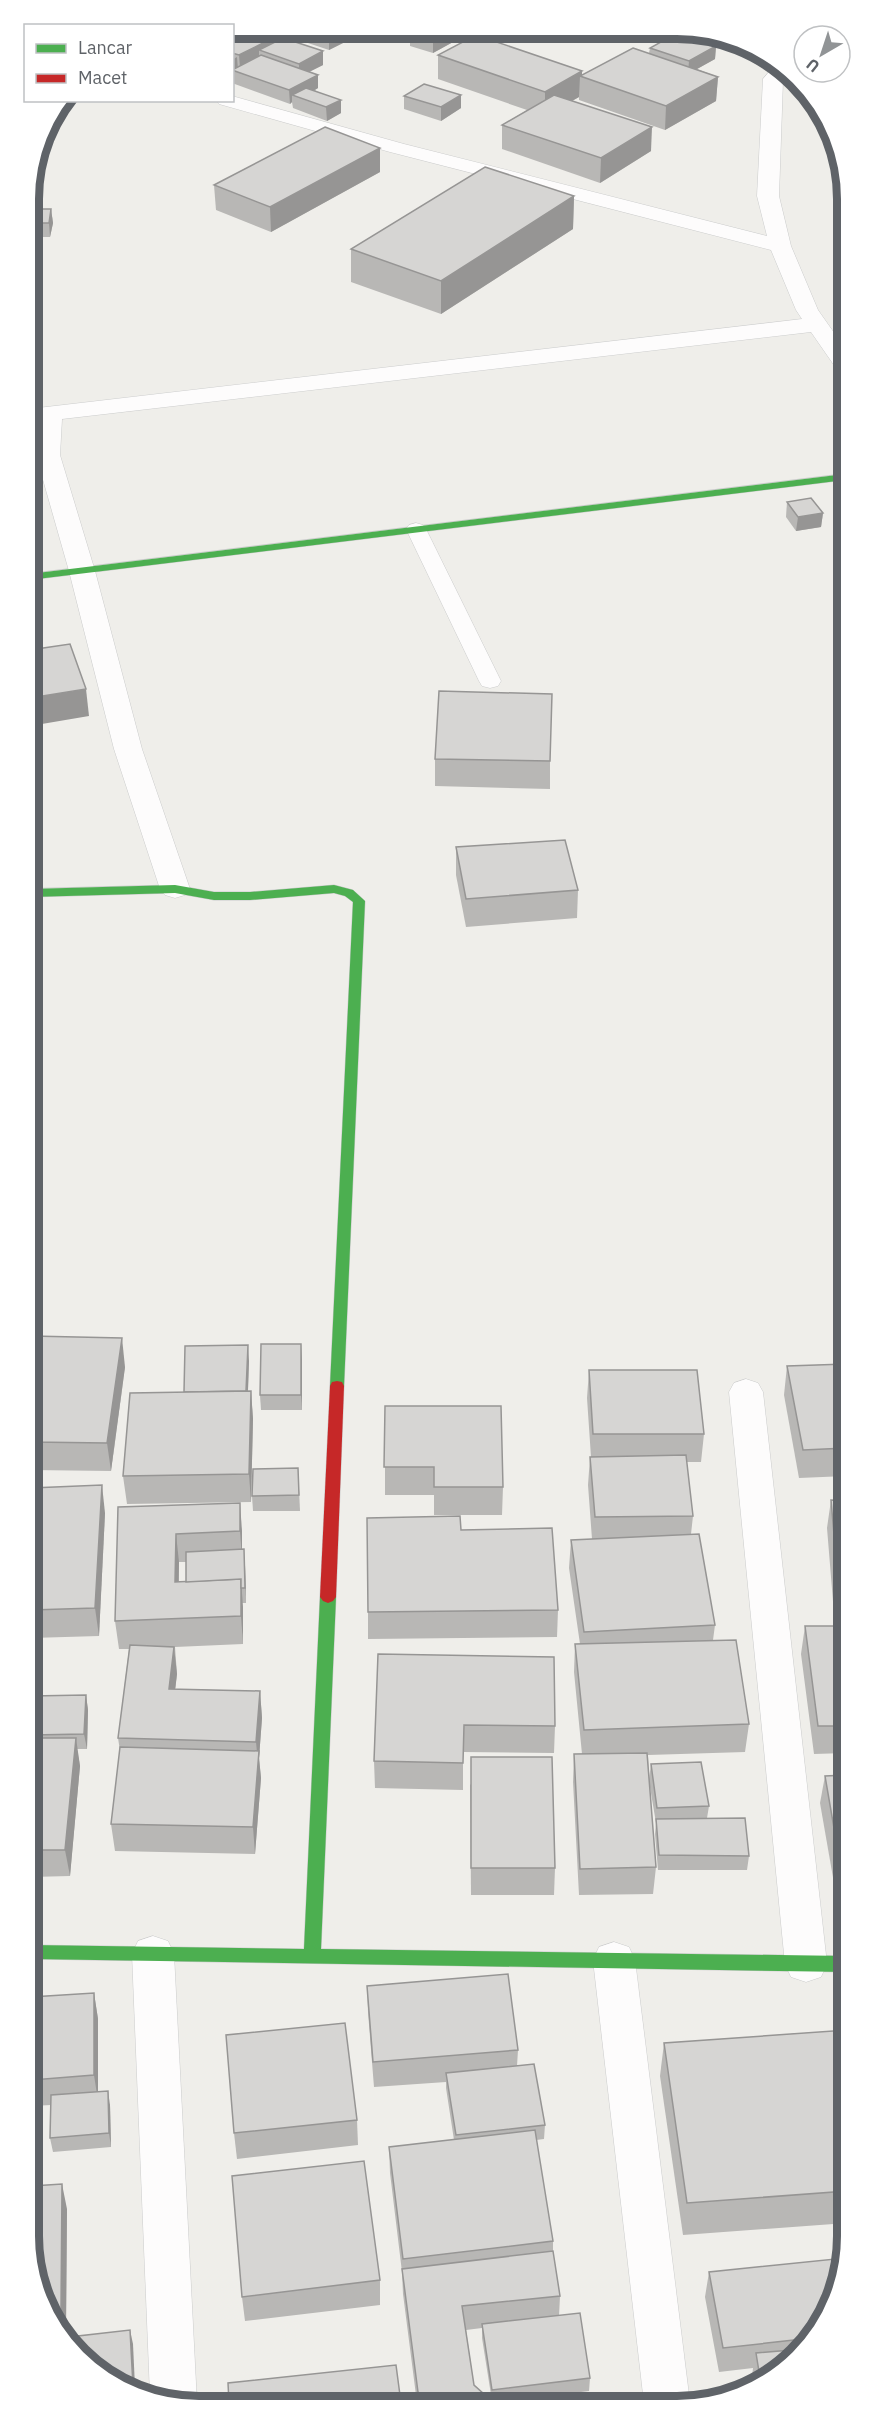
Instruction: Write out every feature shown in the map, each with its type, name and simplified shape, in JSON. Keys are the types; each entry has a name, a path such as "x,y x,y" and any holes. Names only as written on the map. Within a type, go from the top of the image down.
{"street":[{"path":"778,74 773,79 768,196 780,246 807,310 837,353"},
{"path":"233,102 501,175 780,246"},
{"path":"175,889 128,749 82,571 48,455 40,415 817,324"},
{"path":"39,576 837,478"},
{"path":"39,893 175,889 214,896 250,897 334,889 349,893 359,901 312,1956"},
{"path":"746,1392 806,1964"},
{"path":"39,1952 837,1964"},
{"path":"153,1954 174,2394"},
{"path":"614,1960 666,2396"}],"lane":[{"path":"416,529 490,681"}],"building":[{"path":"234,39 252,39 263,43 239,55 234,54"},
{"path":"281,39 286,39 323,51 299,64 259,50"},
{"path":"468,39 488,39 582,71 545,92 438,55"},
{"path":"666,39 688,39 716,46 689,61 650,48"},
{"path":"633,48 718,77 666,106 580,76"},
{"path":"261,55 318,75 289,90 234,69"},
{"path":"424,84 461,95 441,107 404,96"},
{"path":"306,88 341,100 326,107 292,95"},
{"path":"554,95 652,127 601,158 502,125"},
{"path":"325,127 380,148 270,207 214,185"},
{"path":"485,167 574,196 441,281 351,249"},
{"path":"39,209 51,209 49,223 39,223"},
{"path":"811,498 823,513 798,517 787,502"},
{"path":"70,644 86,689 39,697 39,649"},
{"path":"439,691 552,694 550,761 435,759"},
{"path":"565,840 578,890 466,899 456,847"},
{"path":"39,1336 122,1338 107,1443 39,1442"},
{"path":"261,1344 301,1344 301,1395 260,1395"},
{"path":"248,1345 246,1391 184,1392 185,1346"},
{"path":"837,1364 837,1448 803,1450 787,1366"},
{"path":"589,1370 697,1370 704,1434 593,1434"},
{"path":"251,1391 249,1474 123,1476 130,1393"},
{"path":"385,1406 501,1406 503,1487 434,1487 434,1467 384,1467"},
{"path":"686,1455 693,1516 595,1517 590,1457"},
{"path":"298,1468 299,1495 252,1496 253,1469"},
{"path":"102,1485 95,1608 39,1610 39,1488"},
{"path":"831,1500 837,1500 837,1569"},
{"path":"240,1503 240,1531 176,1534 175,1582 241,1579 241,1616 115,1621 118,1507"},
{"path":"460,1516 461,1530 552,1528 558,1610 368,1612 367,1518"},
{"path":"699,1534 715,1625 584,1632 571,1540"},
{"path":"244,1549 245,1588 241,1588 241,1579 186,1582 186,1552"},
{"path":"805,1626 837,1626 837,1726 818,1726"},
{"path":"736,1640 749,1724 584,1730 575,1644"},
{"path":"130,1645 174,1647 169,1689 260,1691 256,1742 118,1738"},
{"path":"378,1654 554,1657 555,1726 464,1725 463,1763 374,1761"},
{"path":"86,1695 84,1734 39,1735 39,1696"},
{"path":"39,1738 76,1738 65,1850 39,1850"},
{"path":"120,1747 259,1751 253,1827 111,1824"},
{"path":"647,1753 656,1867 580,1869 574,1754"},
{"path":"471,1757 552,1757 555,1868 471,1868"},
{"path":"701,1762 709,1806 657,1808 651,1764"},
{"path":"837,1775 837,1845 825,1776"},
{"path":"745,1818 749,1856 659,1855 656,1819"},
{"path":"508,1974 518,2050 373,2062 367,1986"},
{"path":"94,1993 94,2075 39,2079 39,1996"},
{"path":"345,2023 357,2120 234,2133 226,2035"},
{"path":"837,2031 837,2192 687,2203 664,2043"},
{"path":"534,2064 545,2125 456,2135 446,2073"},
{"path":"108,2091 109,2133 50,2138 51,2095"},
{"path":"535,2130 553,2241 403,2259 389,2147"},
{"path":"364,2161 380,2280 242,2297 232,2176"},
{"path":"62,2184 61,2312 58,2312 47,2288 40,2257 39,2186"},
{"path":"553,2251 560,2296 462,2306 474,2385 486,2396 419,2396 402,2269"},
{"path":"835,2259 825,2297 816,2316 799,2339 723,2348 709,2272"},
{"path":"580,2313 590,2378 492,2390 482,2324"},
{"path":"130,2330 133,2382 101,2363 78,2341 78,2336"},
{"path":"789,2350 759,2373 756,2353"},
{"path":"396,2365 400,2396 229,2396 228,2383"}],"traffic: fast":[{"path":"39,576 837,478"},
{"path":"39,893 175,889 214,896 250,896 334,889 349,893 359,901 337,1386"},
{"path":"312,1956 328,1597"},
{"path":"39,1952 837,1964"}],"traffic: jam":[{"path":"328,1597 337,1386"}]}
